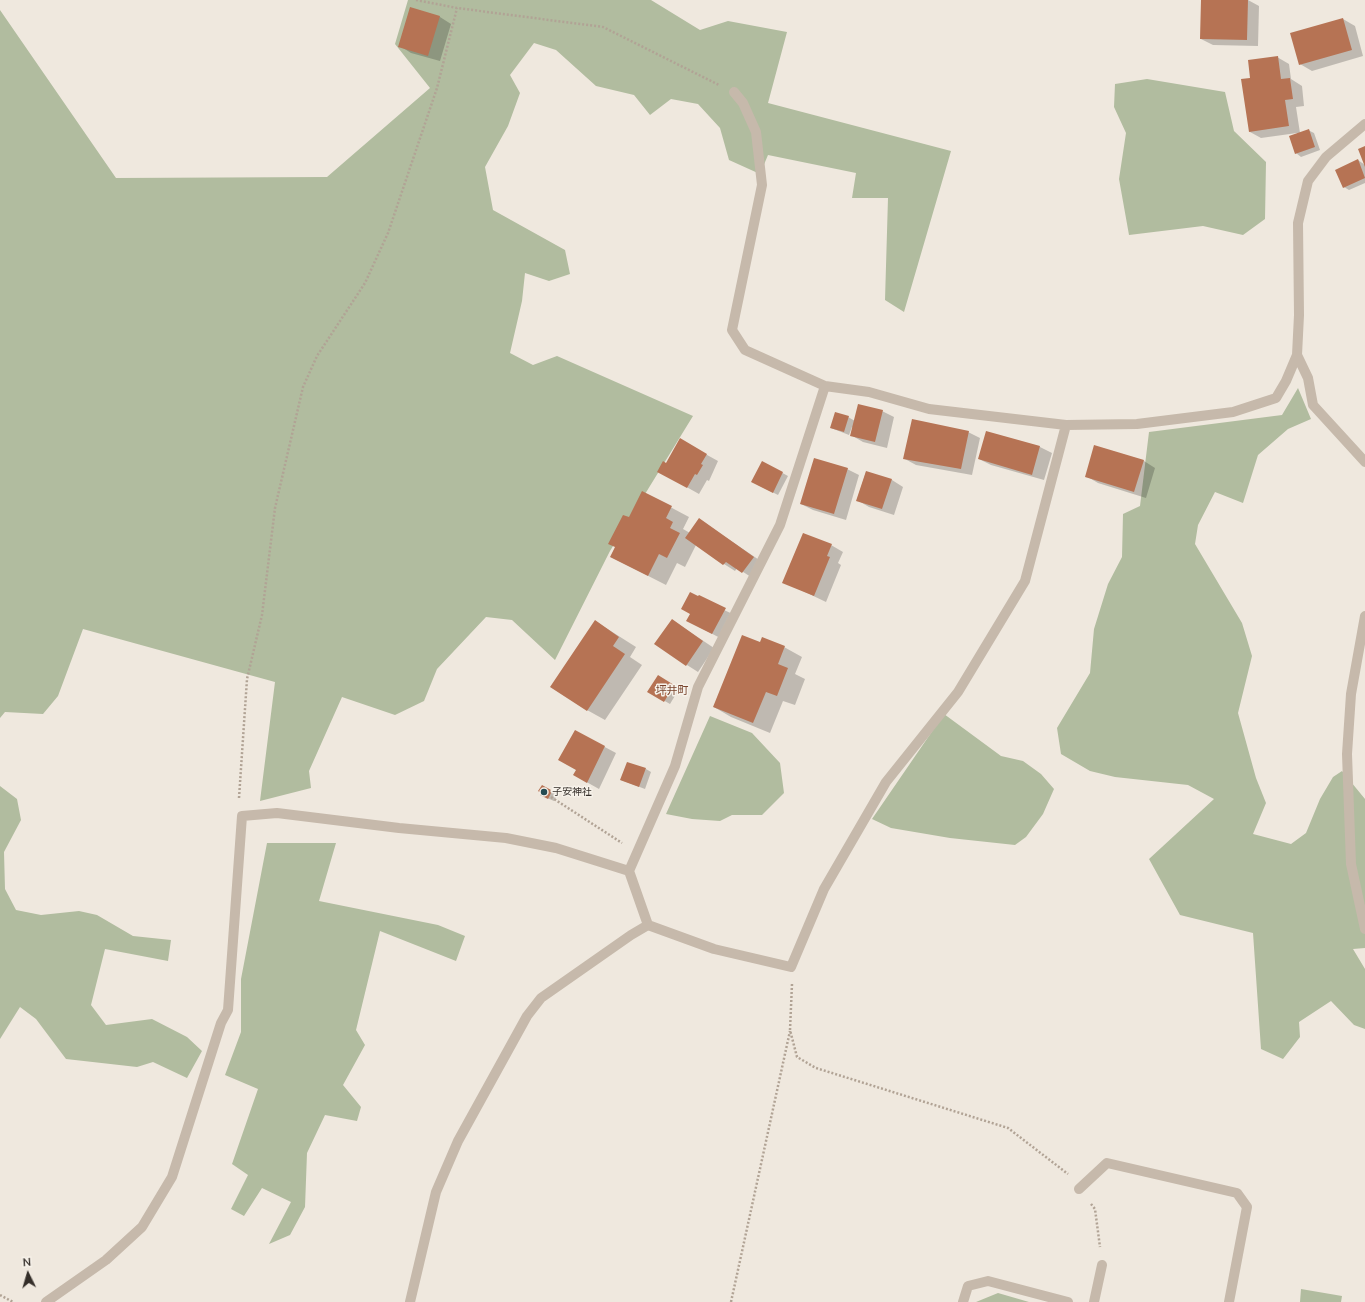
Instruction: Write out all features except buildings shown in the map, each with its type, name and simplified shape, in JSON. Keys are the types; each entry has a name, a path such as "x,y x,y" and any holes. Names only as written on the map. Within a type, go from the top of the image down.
{"street":[{"path":"734,92 743,103 756,132 762,185 732,330 745,350 825,386 869,392 929,409 1066,425 1137,424 1233,412 1276,398 1286,382 1297,354 1299,315 1298,222 1308,181 1326,156 1365,124"},
{"path":"1297,354 1308,378 1313,405 1365,462"},
{"path":"648,925 629,871 675,766 698,687 780,525 825,386"},
{"path":"410,1302 436,1192 458,1141 527,1016 541,998 630,935 648,925 714,949 791,967 824,889 886,782 958,692 1025,581 1066,425"},
{"path":"1365,616 1351,694 1347,754 1351,864 1365,929"},
{"path":"46,1302 106,1260 142,1227 172,1177 221,1022 228,1010 242,816 278,813 399,828 506,838 556,848 629,871"},
{"path":"1079,1189 1107,1164 1237,1193 1247,1207 1229,1302"},
{"path":"1094,1302 1102,1266"},
{"path":"963,1302 968,1286 988,1281 1068,1302"}],"path":[{"path":"416,0 457,8 603,27 734,92"},
{"path":"242,816 239,798 247,679 262,615 275,508 303,387 317,356 365,283 388,233 436,88 457,8"},
{"path":"551,797 637,853"},
{"path":"731,1302 790,1030 792,993 791,967"},
{"path":"790,1030 797,1057 816,1068 1008,1128 1067,1173 1095,1209 1102,1266"},
{"path":"0,1295 13,1302"}],"green space":[{"path":"408,0 651,0 700,30 728,21 787,32 768,103 951,151 904,312 885,300 888,198 852,198 856,173 768,155 760,174 729,160 720,128 698,104 671,99 650,115 634,95 596,86 556,50 534,43 510,75 520,93 508,126 485,167 493,210 565,250 570,274 549,281 525,273 522,301 510,353 533,365 557,356 693,416 610,551 555,660 512,620 486,617 437,669 424,701 395,715 342,697 309,771 311,788 260,801 275,682 83,629 58,696 43,714 5,712 0,718 0,10 116,178 327,177 430,88 395,44"},
{"path":"1147,79 1225,92 1234,131 1266,162 1265,219 1243,235 1203,226 1129,235 1119,179 1126,133 1114,107 1115,84"},
{"path":"1298,388 1311,419 1288,429 1258,455 1243,503 1215,492 1198,525 1195,544 1242,623 1252,656 1238,713 1256,778 1266,803 1253,834 1291,844 1306,833 1320,799 1333,777 1342,771 1365,799 1365,948 1353,949 1365,969 1365,1029 1354,1025 1331,1001 1299,1022 1300,1037 1283,1059 1261,1049 1253,933 1180,915 1149,859 1214,799 1188,785 1115,777 1090,771 1061,754 1057,728 1090,673 1094,629 1108,584 1122,557 1123,514 1140,506 1149,432 1282,415"},
{"path":"944,714 1001,756 1023,761 1041,774 1054,789 1043,814 1026,837 1015,845 950,838 891,828 872,819"},
{"path":"710,716 752,733 780,763 784,793 762,815 732,815 720,821 692,819 666,814"},
{"path":"0,786 17,799 21,820 4,852 5,889 16,910 41,915 79,911 97,915 133,936 171,940 168,961 105,949 91,1005 106,1025 152,1019 187,1037 202,1051 187,1078 153,1062 137,1067 66,1059 36,1019 20,1007 0,1039"},
{"path":"267,843 336,843 319,901 438,925 465,936 456,961 380,931 356,1030 365,1045 343,1085 361,1107 357,1121 325,1115 307,1153 305,1207 290,1235 269,1244 291,1202 262,1188 244,1216 231,1209 248,1175 232,1164 258,1089 225,1075 241,1032 241,979"},
{"path":"1301,1289 1342,1296 1341,1302 1300,1302"},
{"path":"998,1293 1029,1302 976,1302"}],"place":[{"name":"子安神社","path":"544,792"}],"district":[{"name":"坪井町","path":"672,691"}]}
